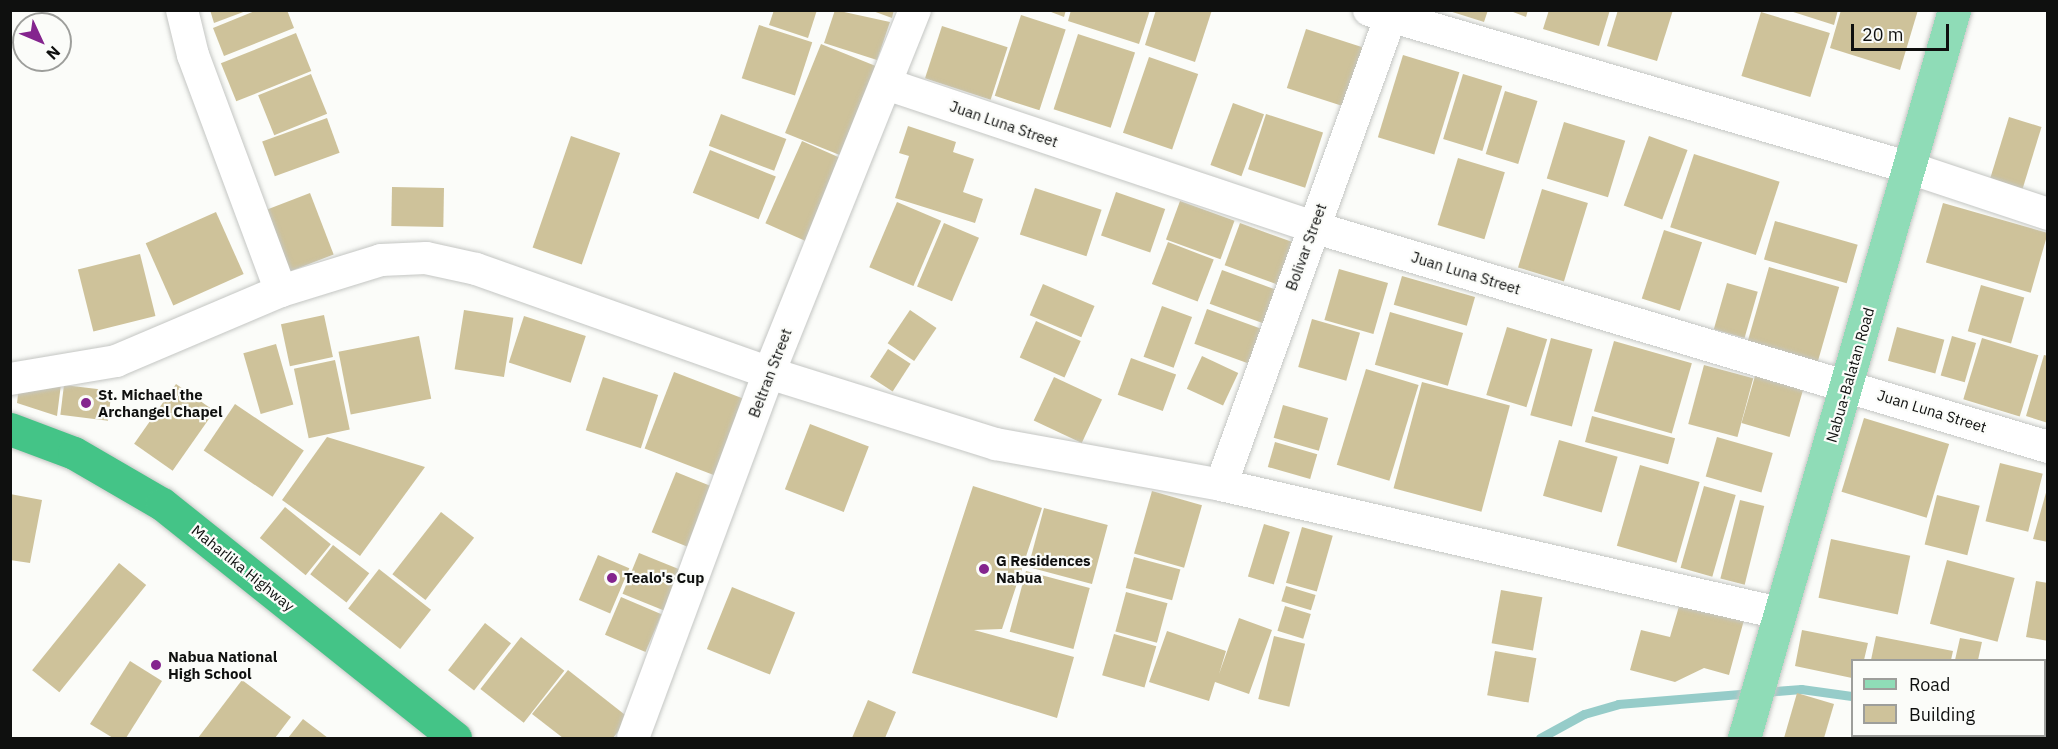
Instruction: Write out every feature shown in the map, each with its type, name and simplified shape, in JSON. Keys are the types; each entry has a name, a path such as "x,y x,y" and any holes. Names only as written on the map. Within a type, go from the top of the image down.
{"highway":[{"name":"Maharlika Highway","path":"10,429 74,453 162,504 455,738"}],"main road":[{"name":"Nabua-Balatan Road","path":"1747,729 1779,613 1849,384 1907,167 1954,10"}],"street":[{"path":"182,10 193,55 281,291"},
{"name":"Beltran Street","path":"633,738 769,374 889,85 915,10"},
{"path":"1384,12 1907,167 2048,214"},
{"name":"Bolivar Street","path":"1221,485 1313,228 1384,12"},
{"name":"Juan Luna Street","path":"889,85 1313,228 1849,384 2048,447"},
{"path":"10,379 116,361 281,291 381,260 426,258 476,269 769,374 996,444 1221,485 1779,613"}],"building":[{"path":"210,10 245,10 246,11 214,23"},
{"path":"257,10 287,10 294,28 224,56 213,28"},
{"path":"774,10 817,10 808,38 769,25"},
{"path":"835,10 890,22 877,60 824,43"},
{"path":"870,10 894,10 892,18"},
{"path":"1046,10 1066,10 1064,17"},
{"path":"1071,10 1150,10 1139,44 1068,21"},
{"path":"1156,10 1212,10 1195,62 1145,45"},
{"path":"1446,10 1488,10 1484,22"},
{"path":"1508,10 1528,10 1526,17"},
{"path":"1549,10 1610,10 1599,46 1543,29"},
{"path":"1618,10 1673,10 1657,61 1607,46"},
{"path":"1787,10 1838,10 1834,25"},
{"path":"1841,10 1918,10 1900,70 1830,48"},
{"path":"1761,12 1830,33 1810,97 1741,76"},
{"path":"1021,15 1066,30 1039,110 995,96"},
{"path":"759,25 812,42 795,96 742,78"},
{"path":"942,26 1008,47 991,100 925,78"},
{"path":"1306,29 1364,48 1345,107 1287,88"},
{"path":"296,33 311,71 236,101 221,63"},
{"path":"1078,34 1135,53 1111,128 1054,109"},
{"path":"821,44 883,69 847,158 785,133"},
{"path":"1403,55 1459,72 1434,154 1378,137"},
{"path":"1149,57 1198,74 1172,150 1123,133"},
{"path":"311,74 327,114 274,135 258,95"},
{"path":"1463,74 1502,86 1482,151 1443,139"},
{"path":"1505,91 1538,101 1518,164 1486,154"},
{"path":"1233,103 1264,114 1241,176 1210,165"},
{"path":"721,114 786,139 774,171 709,146"},
{"path":"1266,114 1323,133 1305,188 1248,169"},
{"path":"2009,117 2042,127 2022,190 1990,180"},
{"path":"327,118 340,153 275,176 262,142"},
{"path":"1564,122 1625,141 1608,197 1547,178"},
{"path":"908,126 956,142 953,152 974,159 963,192 983,199 975,223 895,198 909,156 899,153"},
{"path":"571,136 620,153 582,265 533,248"},
{"path":"1649,136 1688,150 1662,220 1624,206"},
{"path":"802,141 845,160 808,242 765,223"},
{"path":"710,150 776,177 759,219 693,193"},
{"path":"1694,154 1780,182 1756,255 1670,227"},
{"path":"1458,158 1505,172 1484,239 1438,225"},
{"path":"392,187 444,188 443,227 391,226"},
{"path":"1035,188 1102,210 1086,256 1020,235"},
{"path":"1542,189 1588,203 1564,281 1518,267"},
{"path":"1116,192 1165,209 1150,252 1101,235"},
{"path":"310,193 334,255 289,272 265,210"},
{"path":"1180,201 1235,221 1220,259 1166,240"},
{"path":"897,202 941,221 913,286 869,267"},
{"path":"1943,203 2048,233 2031,293 1926,263"},
{"path":"216,212 244,274 173,305 146,243"},
{"path":"1775,221 1858,245 1847,283 1764,259"},
{"path":"944,223 979,238 952,301 917,287"},
{"path":"1240,223 1297,244 1282,286 1225,265"},
{"path":"1664,230 1702,242 1680,311 1642,298"},
{"path":"1168,242 1214,260 1198,302 1152,284"},
{"path":"140,254 155,316 93,332 78,269"},
{"path":"1769,267 1839,287 1817,364 1747,344"},
{"path":"1339,269 1388,283 1373,334 1324,320"},
{"path":"1222,270 1277,290 1265,324 1210,304"},
{"path":"1402,276 1475,297 1467,326 1394,305"},
{"path":"1727,283 1758,292 1745,338 1714,329"},
{"path":"1043,284 1095,306 1081,337 1030,315"},
{"path":"1981,285 2024,297 2011,344 1968,331"},
{"path":"1162,306 1192,317 1174,368 1144,357"},
{"path":"1207,309 1265,330 1253,365 1194,344"},
{"path":"464,310 513,318 504,377 455,369"},
{"path":"910,310 937,328 914,361 888,343"},
{"path":"1390,312 1463,333 1448,386 1375,365"},
{"path":"324,315 333,357 290,366 281,324"},
{"path":"524,316 586,336 571,383 509,363"},
{"path":"1312,319 1360,333 1346,381 1298,367"},
{"path":"1036,321 1081,341 1064,377 1020,358"},
{"path":"1507,327 1547,339 1526,407 1486,395"},
{"path":"1897,327 1944,340 1935,373 1888,361"},
{"path":"419,336 431,399 351,414 339,352"},
{"path":"1952,336 1976,343 1965,382 1941,375"},
{"path":"1551,338 1593,349 1572,426 1530,415"},
{"path":"1982,338 2038,355 2020,416 1963,399"},
{"path":"1614,341 1692,363 1672,433 1594,411"},
{"path":"276,344 293,405 261,414 243,353"},
{"path":"888,349 911,364 893,391 870,377"},
{"path":"2044,355 2048,356 2048,423 2026,416"},
{"path":"1202,356 1238,373 1223,406 1187,389"},
{"path":"1131,358 1176,374 1163,411 1118,395"},
{"path":"335,360 350,429 309,438 294,369"},
{"path":"1704,365 1753,378 1737,437 1688,424"},
{"path":"1366,369 1419,385 1389,481 1337,465"},
{"path":"674,372 745,399 716,476 645,449"},
{"path":"1755,376 1803,390 1790,437 1741,423"},
{"path":"603,377 658,395 641,448 586,430"},
{"path":"1054,377 1102,399 1082,443 1034,421"},
{"path":"1422,382 1510,406 1481,512 1394,488"},
{"path":"61,384 57,416 17,403 19,386"},
{"path":"176,384 215,411 173,471 134,444"},
{"name":"St. Michael the Archangel Chapel","path":"64,385 112,391 108,421 60,415"},
{"path":"235,404 304,450 272,497 204,450"},
{"path":"1283,405 1328,418 1319,451 1274,438"},
{"path":"1592,416 1675,438 1668,464 1585,442"},
{"path":"1864,418 1949,444 1927,518 1841,492"},
{"path":"810,424 869,447 844,512 785,489"},
{"path":"327,437 425,467 360,556 282,500"},
{"path":"1717,437 1773,453 1761,492 1706,476"},
{"path":"1559,440 1618,457 1602,513 1543,496"},
{"path":"1275,442 1317,454 1310,479 1268,467"},
{"path":"2000,463 2043,474 2028,532 1985,521"},
{"path":"1640,465 1700,482 1676,563 1617,546"},
{"path":"676,472 713,487 689,547 652,532"},
{"name":"G Residences Nabua","path":"973,486 1042,508 1002,629 974,630 1074,657 1057,718 912,673"},
{"path":"1704,486 1736,495 1712,577 1681,568"},
{"path":"2048,489 2048,542 2033,539"},
{"path":"1152,491 1202,505 1184,568 1134,553"},
{"path":"10,494 42,500 30,563 10,560"},
{"path":"1937,495 1980,506 1967,555 1925,544"},
{"path":"1740,500 1764,506 1745,585 1720,579"},
{"path":"285,507 331,544 306,575 260,538"},
{"path":"1044,508 1108,525 1092,584 1028,567"},
{"path":"441,512 474,538 425,600 392,574"},
{"path":"1264,524 1290,532 1274,584 1248,577"},
{"path":"1302,527 1333,536 1317,592 1286,583"},
{"path":"1831,539 1910,556 1898,615 1819,598"},
{"path":"333,545 369,573 346,602 310,574"},
{"path":"639,553 682,570 665,611 623,594"},
{"path":"598,555 629,568 610,613 579,600"},
{"path":"1134,557 1180,569 1172,600 1126,588"},
{"path":"1947,560 2015,578 1998,642 1930,624"},
{"path":"119,563 146,585 59,692 32,670"},
{"path":"379,569 431,610 400,649 348,608"},
{"path":"1026,571 1090,588 1073,649 1010,632"},
{"path":"2036,581 2048,583 2048,641 2026,637"},
{"path":"1286,586 1316,595 1311,610 1281,601"},
{"path":"732,587 795,612 770,675 707,649"},
{"path":"1501,590 1542,597 1533,650 1492,643"},
{"path":"1126,592 1168,603 1157,643 1115,632"},
{"path":"621,597 662,614 645,652 605,635"},
{"path":"1680,603 1744,620 1729,675 1704,668 1675,682 1630,670 1641,630 1670,637"},
{"path":"1285,606 1311,614 1303,639 1277,631"},
{"path":"1239,618 1272,630 1249,694 1215,682 1209,701 1149,682 1167,631 1226,651 1219,674"},
{"path":"485,623 511,643 474,691 448,670"},
{"path":"1802,630 1868,643 1864,659 1851,659 1851,678 1795,666"},
{"path":"1114,634 1156,646 1144,687 1102,675"},
{"path":"1274,636 1305,644 1289,707 1258,699"},
{"path":"1876,636 1953,651 1951,659 1871,659"},
{"path":"521,637 564,671 524,723 480,689"},
{"path":"1960,638 1982,642 1978,659 1955,659"},
{"path":"1495,651 1536,658 1529,703 1487,695"},
{"path":"130,661 162,681 126,738 113,738 90,724"},
{"path":"568,670 629,718 613,738 563,738 532,714"},
{"path":"242,680 291,717 275,738 198,738"},
{"path":"1797,693 1834,704 1824,738 1784,738"},
{"path":"868,700 896,712 885,738 852,738"},
{"path":"303,719 328,738 288,738"}],"waterway":[{"path":"1540,738 1584,714 1618,704 1801,689 1851,696"}],"place":[{"name":"St. Michael the Archangel Chapel","path":"86,403"},
{"name":"G Residences Nabua","path":"984,569"},
{"name":"Tealo's Cup","path":"612,578"},
{"name":"Nabua National High School","path":"156,665"}]}
